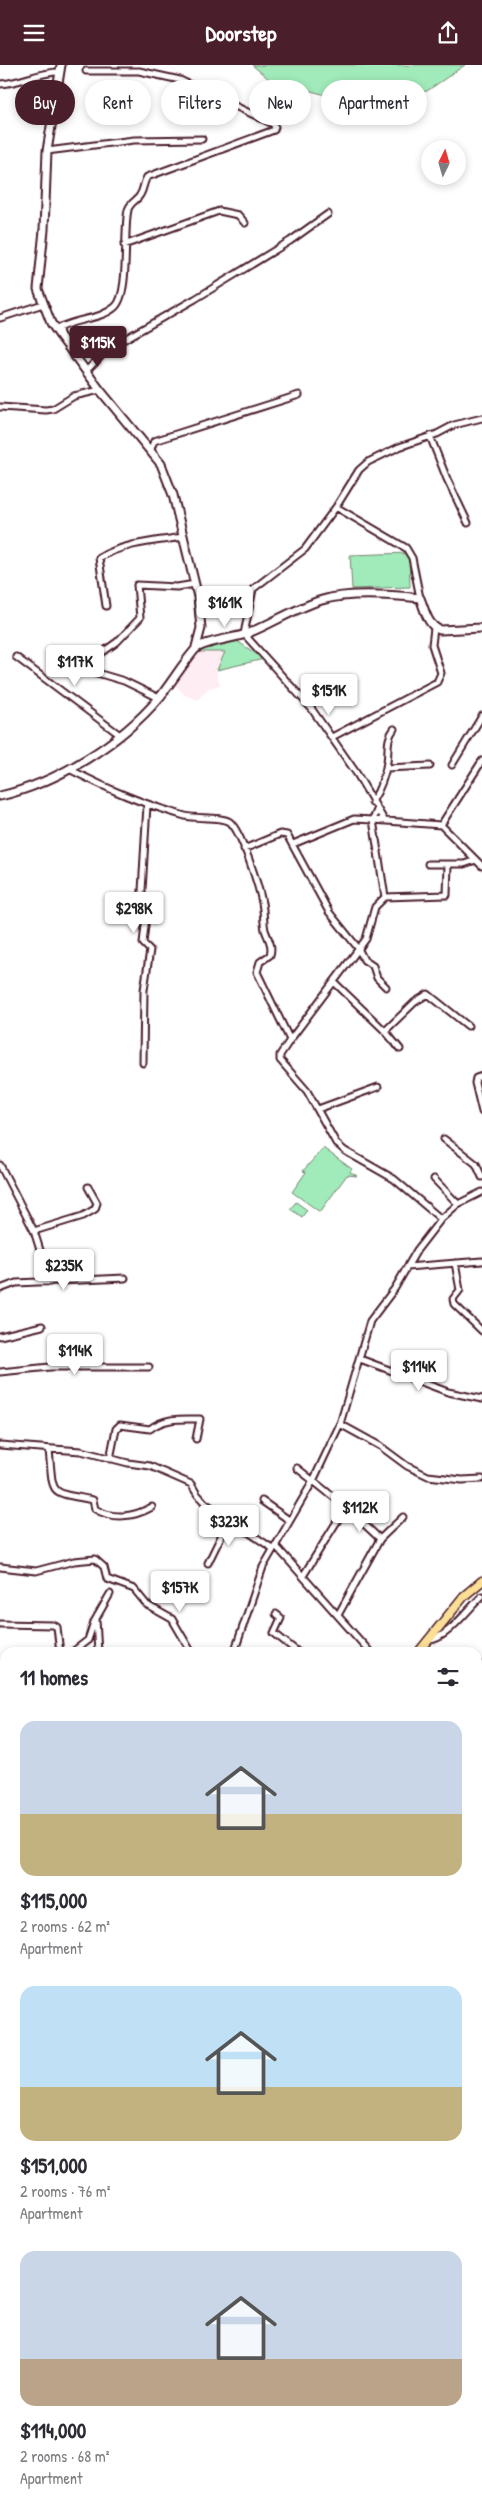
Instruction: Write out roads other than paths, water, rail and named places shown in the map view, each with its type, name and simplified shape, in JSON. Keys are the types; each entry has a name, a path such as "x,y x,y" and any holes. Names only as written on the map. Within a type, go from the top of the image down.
{"main road":[{"path":"423,1647 464,1596 482,1581"}],"street":[{"path":"0,84 60,69 47,151 44,230 38,289 43,304 60,336 161,464 173,495 184,537 195,584 201,628 196,647 159,698 120,735 69,769 32,787 0,796"},
{"path":"60,336 59,328 67,324 102,315 117,306 121,300 125,279 124,245 128,209 140,195 147,177 274,130 275,127 273,124 180,80 139,71 86,71"},
{"path":"47,151 134,140 202,139"},
{"path":"124,245 219,211 238,215 245,223"},
{"path":"86,371 109,348 195,299 290,241 328,214"},
{"path":"0,318 16,315 43,304"},
{"path":"0,407 53,409 74,396 100,389"},
{"path":"150,449 154,441 299,395"},
{"path":"244,635 253,589 305,549 336,507 362,466 399,447 454,425 482,418"},
{"path":"430,436 447,479 468,523"},
{"path":"336,507 406,548 412,558 420,598 428,621 434,628 440,630 482,628"},
{"path":"106,607 99,558 106,553 141,544 184,537"},
{"path":"159,698 124,681 88,670 86,664 117,641 140,618 137,585 177,587 195,584"},
{"path":"196,647 244,635 322,600 396,595 420,598"},
{"path":"332,737 437,682 441,673 432,645 434,628"},
{"path":"244,635 311,708 357,774 384,820"},
{"path":"16,657 120,735"},
{"path":"452,765 482,716"},
{"path":"372,802 381,787 386,768 388,736 394,729"},
{"path":"440,825 482,761"},
{"path":"386,768 430,766"},
{"path":"69,769 118,794 147,805 193,818 223,819 229,822 244,849 262,903 265,929 271,945 270,955 260,962 257,972 290,1040"},
{"path":"142,1063 144,990 150,950 144,943 146,917 141,913 147,805"},
{"path":"377,810 373,819 385,897"},
{"path":"293,845 354,819 440,825 482,866"},
{"path":"244,849 284,834 293,845 318,896 358,948 364,960 373,967 377,978 386,987"},
{"path":"428,864 448,865 471,863 476,860"},
{"path":"442,1219 394,1179 346,1151 336,1143 307,1091 280,1060 280,1055 369,934 375,907 385,897 447,895 448,865"},
{"path":"334,982 385,1031 400,1049"},
{"path":"385,1031 413,1002 428,994 468,1026"},
{"path":"482,1075 476,1078 475,1083 482,1111"},
{"path":"318,1109 378,1087"},
{"path":"444,1139 476,1164 482,1177"},
{"path":"0,1165 34,1231 50,1282"},
{"path":"434,1179 458,1204"},
{"path":"34,1231 83,1216 96,1209 97,1203 88,1187"},
{"path":"236,1647 263,1567 313,1481 340,1424 370,1321 390,1296 407,1267 442,1219 458,1204 482,1193"},
{"path":"407,1267 482,1261"},
{"path":"455,1263 460,1290 453,1299 454,1304 482,1331"},
{"path":"0,1289 16,1283 125,1278"},
{"path":"0,1336 42,1326"},
{"path":"360,1359 448,1392 482,1399"},
{"path":"0,1372 50,1367 149,1367"},
{"path":"110,1459 116,1429 120,1425 150,1429 160,1422 169,1420 200,1419 196,1439"},
{"path":"340,1424 380,1446 407,1466 428,1476 462,1480 482,1479"},
{"path":"0,1445 81,1451 110,1459 150,1466 185,1480 191,1484 202,1500 229,1520 274,1547 366,1647"},
{"path":"48,1450 53,1488 58,1493 93,1500 95,1509 104,1514 128,1517 152,1507"},
{"path":"297,1468 346,1507 380,1539"},
{"path":"262,1501 289,1520"},
{"path":"303,1577 346,1507"},
{"path":"338,1615 380,1539 403,1517"},
{"path":"208,1563 229,1520"},
{"path":"0,1567 36,1571 74,1561 95,1559 104,1567 108,1579 134,1589 147,1605 172,1619 188,1647"},
{"path":"79,1647 88,1640 96,1619 110,1594"},
{"path":"429,1640 438,1639 446,1634 482,1596"},
{"path":"276,1614 280,1618 274,1633 292,1647"},
{"path":"96,1619 98,1647"},
{"path":"0,1624 53,1625 57,1627 59,1647"}]}
